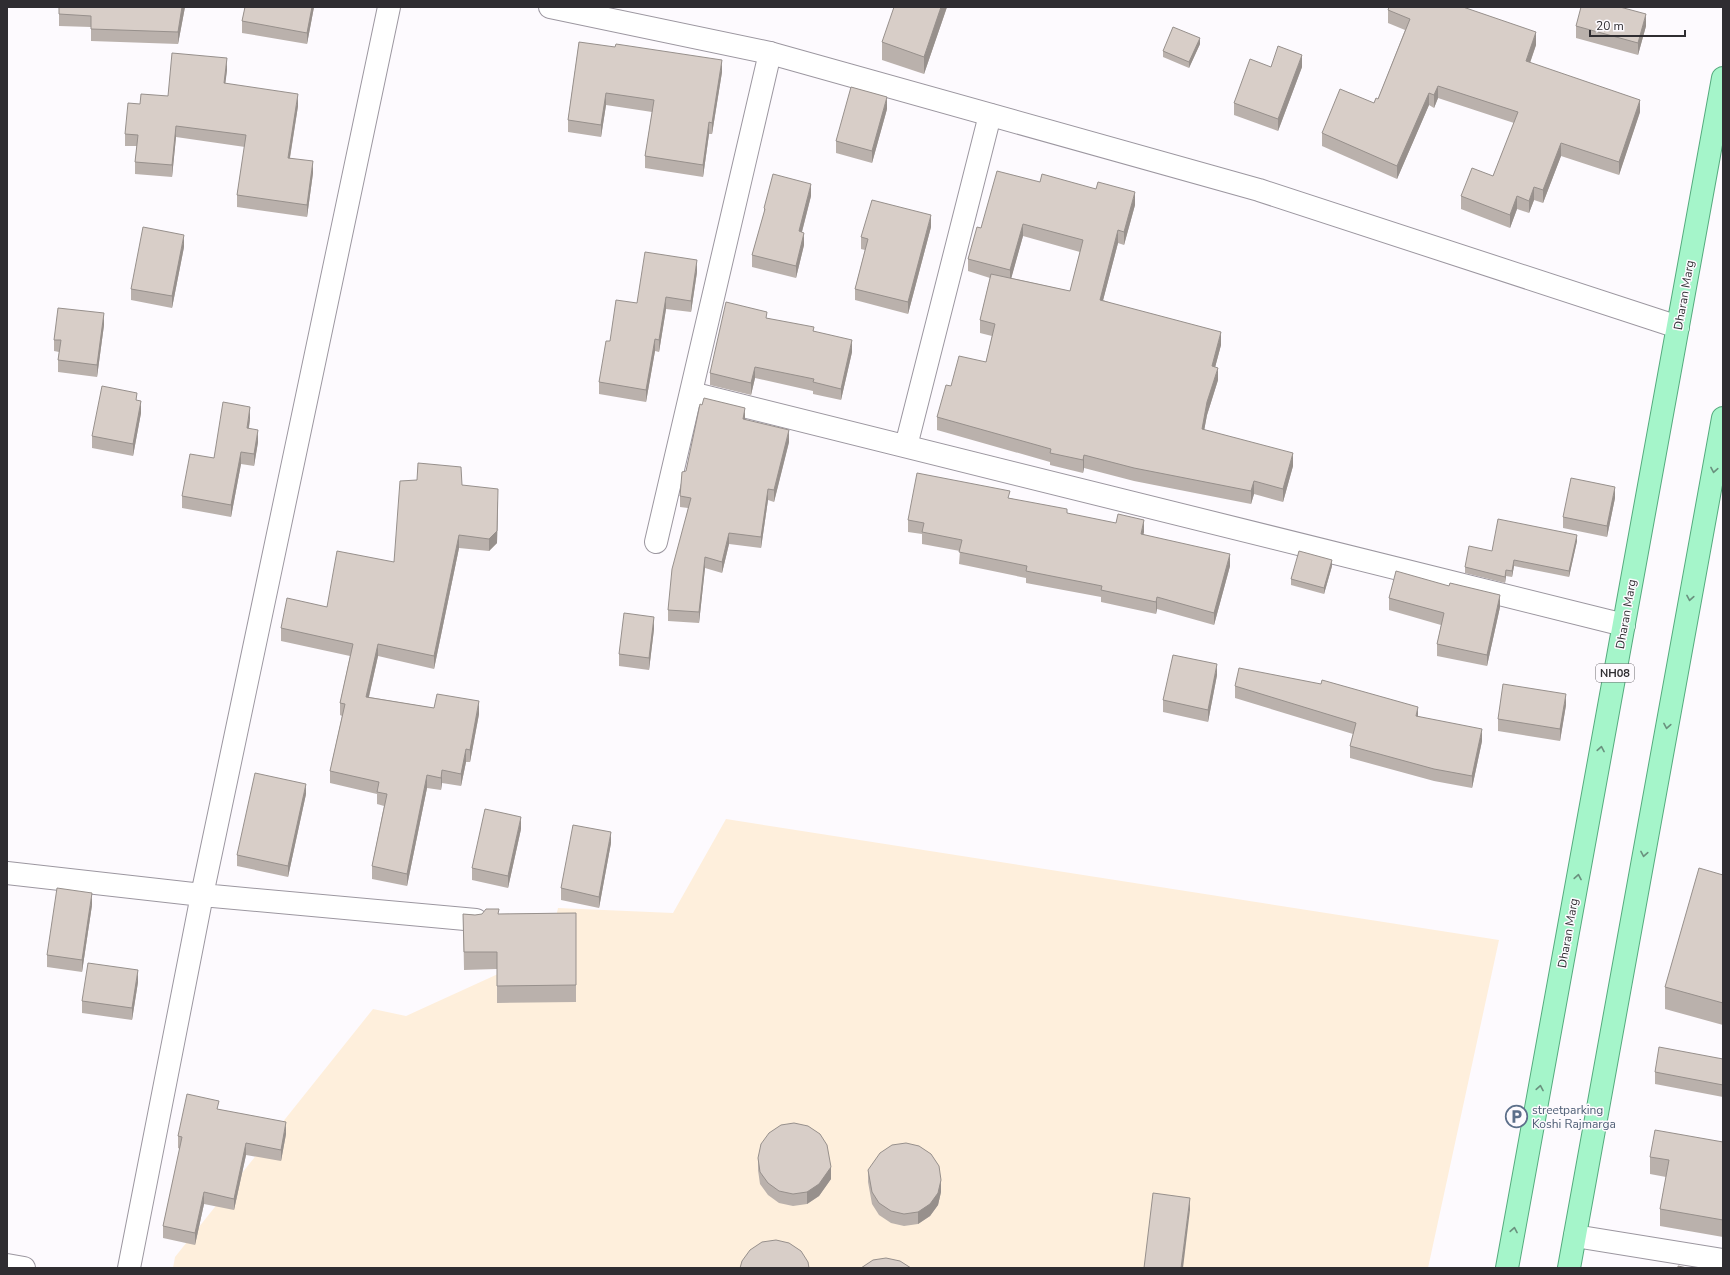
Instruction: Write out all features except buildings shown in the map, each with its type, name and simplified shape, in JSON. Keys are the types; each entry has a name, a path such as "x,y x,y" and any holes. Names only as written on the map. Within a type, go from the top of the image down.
{"main road":[{"name":"Dharan Marg","path":"1507,1268 1723,78"},
{"path":"1569,1268 1723,418"}],"street":[{"path":"129,1268 202,895 389,7"},
{"path":"550,7 770,53 1259,190 1678,327"},
{"path":"656,542 770,53"},
{"path":"906,446 990,115"},
{"path":"691,393 1624,625"},
{"path":"7,873 202,895 476,920"},
{"path":"1574,1236 1723,1260"},
{"path":"7,1264 24,1268"}],"shaded area":[{"path":"726,819 1499,940 1428,1268 173,1268 175,1257 373,1009 406,1016 548,951 558,908 673,913"}],"place":[{"name":"streetparking Koshi Rajmarga","path":"1517,1117"}]}
